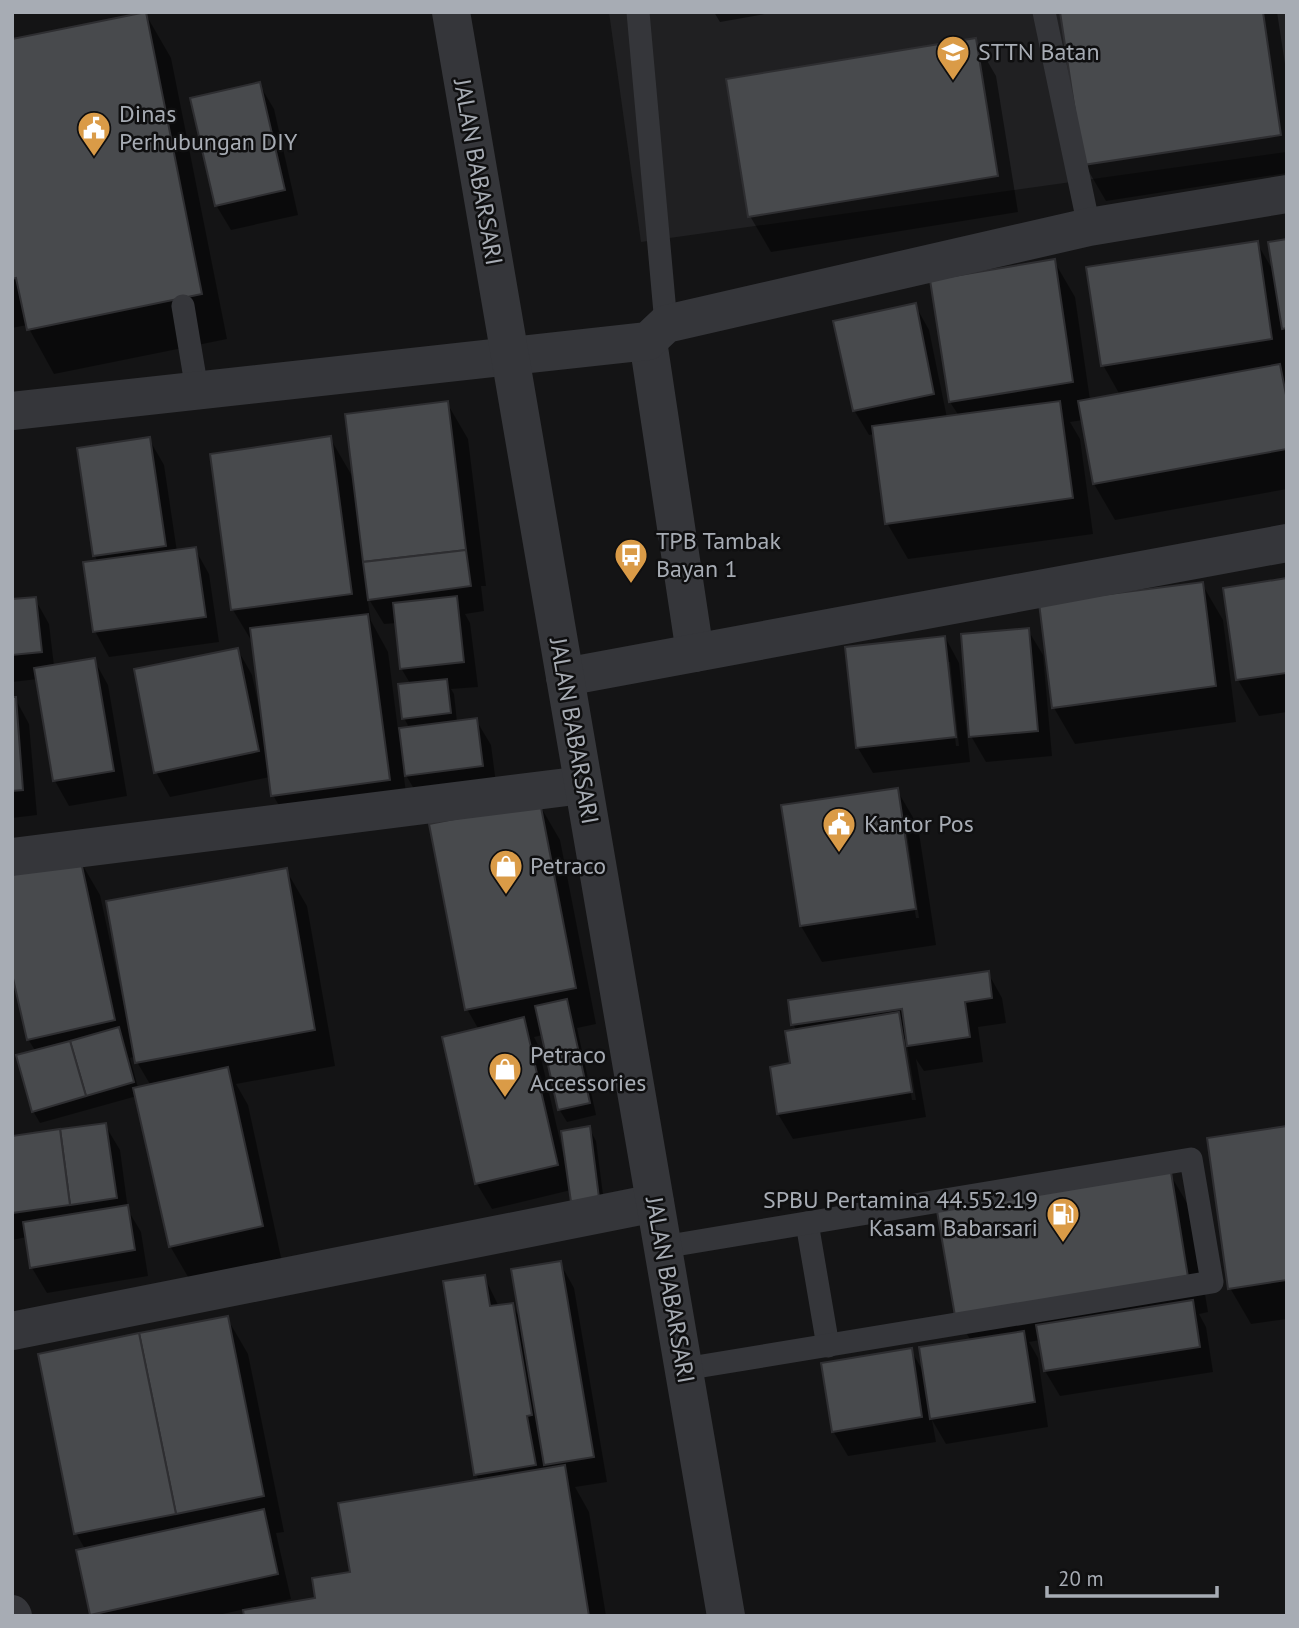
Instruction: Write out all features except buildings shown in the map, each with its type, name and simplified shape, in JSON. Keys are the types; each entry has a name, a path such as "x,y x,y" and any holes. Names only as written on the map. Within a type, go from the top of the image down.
{"street":[{"name":"JALAN BABARSARI","path":"451,12 726,1616"},
{"path":"12,411 509,357 657,332 1089,228 1287,194"},
{"path":"657,332 695,653"},
{"path":"565,677 1287,543"},
{"path":"12,857 583,785"},
{"path":"12,1331 655,1203"}],"lane":[{"path":"638,12 657,332"},
{"path":"1044,12 1089,228"},
{"path":"183,306 197,390"},
{"path":"663,1247 1191,1159 1212,1282 684,1370"},
{"path":"807,1223 828,1346"}],"shaded area":[{"name":"STTN Batan","path":"609,12 1287,12 1287,152 641,242"}],"place":[{"name":"STTN Batan","path":"953,82"},
{"name":"Dinas Perhubungan DIY","path":"94,158"},
{"name":"TPB Tambak Bayan 1","path":"631,585"},
{"name":"Kantor Pos","path":"839,854"},
{"name":"Petraco","path":"506,896"},
{"name":"Petraco Accessories","path":"505,1099"},
{"name":"SPBU Pertamina 44.552.19 Kasam Babarsari","path":"1063,1244"}]}
